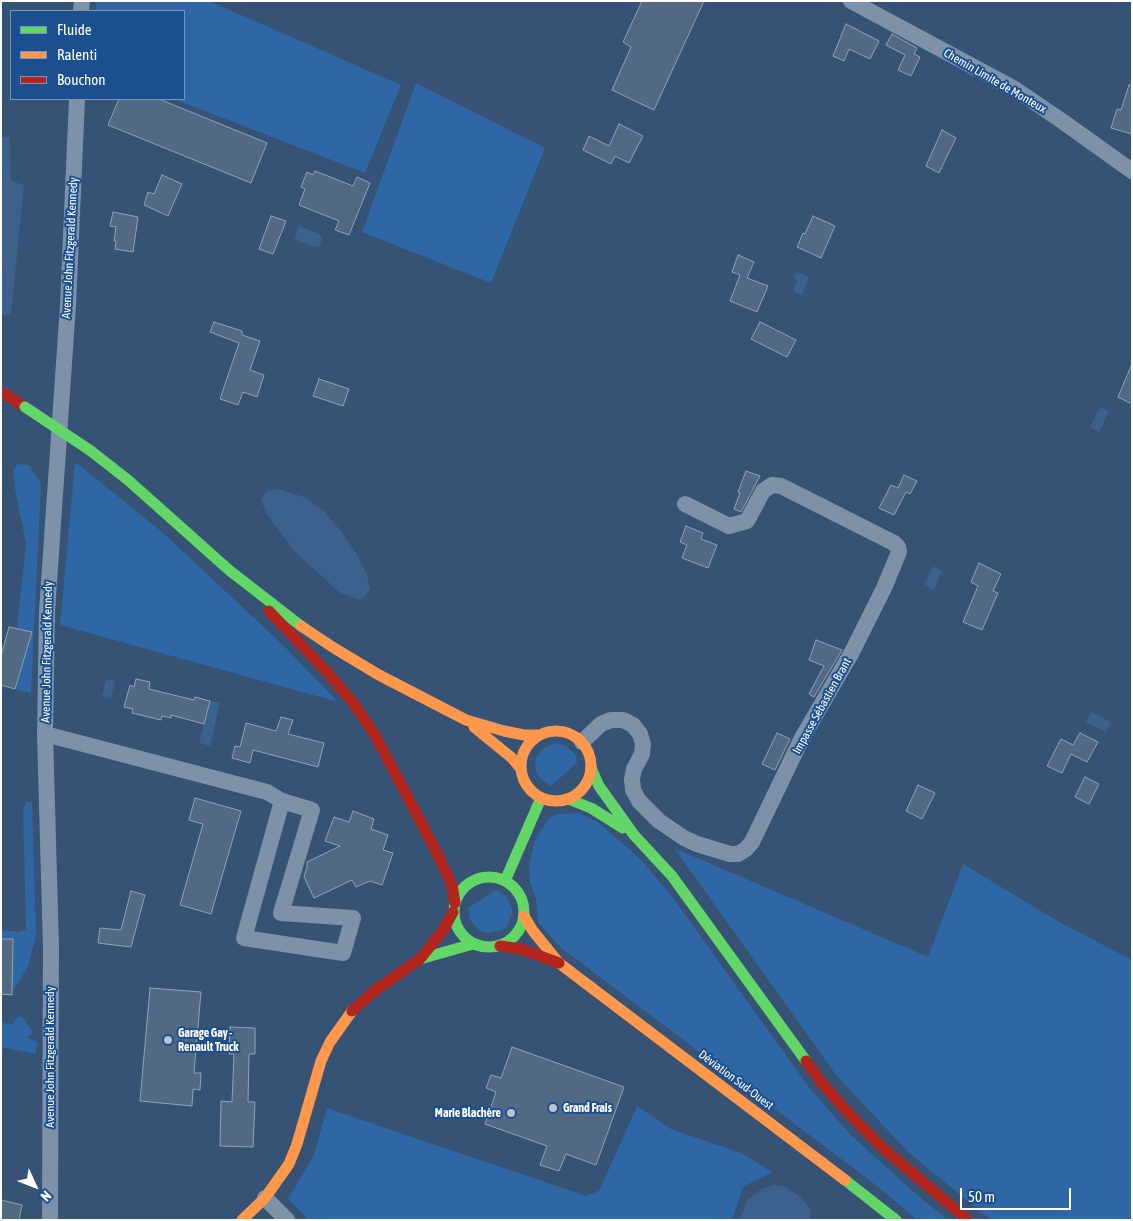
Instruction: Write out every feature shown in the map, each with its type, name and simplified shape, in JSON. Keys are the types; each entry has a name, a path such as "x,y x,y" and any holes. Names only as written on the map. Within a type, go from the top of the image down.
{"main road":[{"path":"1,392 91,451 136,486 228,570 329,674 354,704 375,735 434,847 452,885 455,922 465,939 482,947 500,946 521,949 559,963"},
{"path":"228,570 312,634 334,648 379,675 466,720 524,735 538,735 559,731 570,734 582,742 590,757 591,768 599,786 634,835 672,876 691,901 822,1083 884,1149 968,1220"},
{"path":"466,720 512,758 521,770 525,783 532,792 541,798 552,801 568,799 574,796 583,789 591,768"},
{"path":"521,770 524,751 538,735"},
{"path":"505,881 541,798"},
{"path":"568,799 591,808 634,835"},
{"path":"242,1220 265,1198 280,1180 289,1164 297,1144 315,1078 330,1042 354,1009 373,992 420,959 444,929 464,887 472,881 490,877 499,878 518,891 524,907 522,926 509,942 500,946"},
{"path":"524,916 533,931 559,963"},
{"path":"420,959 473,944"},
{"name":"Déviation Sud-Ouest","path":"559,963 896,1220"}],"street":[{"name":"Chemin Limite de Monteux","path":"851,1 1015,89 1132,171"},
{"name":"Avenue John Fitzgerald Kennedy","path":"59,1220 50,1213 51,947 45,734 47,611 68,305 77,100"},
{"name":"Impasse Sébastien Brant","path":"582,742 601,724 611,720 623,720 634,725 640,734 643,744 642,754 634,769 632,778 633,790 639,801 659,821 684,838 730,854 738,854 752,842 802,738 852,652 884,588 899,552 898,546 781,486 772,485 763,492 747,520 729,526 685,504"},
{"path":"45,734 267,792 282,801 312,810 281,913 352,918 343,953 244,938 282,801"},
{"path":"265,1198 287,1220"}],"shaded area":[{"path":"96,1 209,1 401,85 365,173 177,100 185,100 185,10 96,10"},
{"path":"416,83 545,148 491,283 362,232"},
{"path":"1,137 10,137 11,181 24,185 11,315 1,315"},
{"path":"299,226 320,234 322,238 320,245 315,247 294,239"},
{"path":"800,273 809,277 802,295 793,291 797,281 794,277"},
{"path":"1103,408 1108,413 1099,432 1090,427 1099,409"},
{"path":"75,462 161,531 283,645 338,702 60,625"},
{"path":"18,464 29,465 41,483 31,693 15,689 32,632 17,629 26,544 15,490 13,469"},
{"path":"278,489 304,497 323,510 341,531 367,574 370,589 363,598 357,599 339,592 294,551 266,513 261,500 267,491"},
{"path":"933,566 942,571 934,590 924,584"},
{"path":"106,679 115,681 111,699 102,697"},
{"path":"210,701 220,703 210,746 199,743"},
{"path":"1091,712 1111,722 1106,732 1086,722"},
{"path":"554,743 567,746 576,756 577,763 551,786 540,779 536,773 535,760 542,749"},
{"path":"26,802 32,802 36,935 28,967 10,995 1,995 1,984 13,939 1,939 1,930 20,932 26,929 23,811"},
{"path":"579,813 596,821 619,840 640,859 671,895 811,1090 852,1136 916,1194 948,1220 917,1220 877,1186 560,947 538,922 536,898 530,883 529,865 535,841 550,818 557,814"},
{"path":"674,848 928,957 963,864 1061,923 1132,960 1132,1220 991,1220 909,1153 836,1075"},
{"path":"496,890 507,897 512,908 512,914 507,926 502,930 490,933 484,932 479,930 470,920 468,908"},
{"path":"18,1016 24,1018 33,1033 27,1038 37,1042 36,1054 1,1047 1,1023 13,1024"},
{"path":"637,1106 671,1129 741,1153 773,1172 743,1187 732,1220 309,1220 288,1199 314,1155 327,1108 586,1196 599,1191"},
{"path":"774,1185 786,1187 799,1196 811,1209 810,1220 740,1220 747,1200 761,1189"}],"building":[{"path":"642,1 704,1 654,110 612,90 631,47 623,42"},
{"path":"846,24 879,41 870,59 849,49 844,61 833,56"},
{"path":"892,34 917,48 914,54 920,57 911,76 898,70 905,55 886,45"},
{"path":"1129,85 1132,85 1132,134 1111,128 1117,109 1121,110"},
{"path":"119,100 161,100 267,143 251,183 108,125"},
{"path":"619,124 643,136 629,163 615,156 611,164 583,150 589,136 609,146"},
{"path":"942,130 956,138 939,173 926,166"},
{"path":"315,171 353,186 357,177 370,183 349,235 335,230 339,221 299,205 305,189 301,187 307,172 313,175"},
{"path":"162,175 182,184 168,216 144,205 148,192 154,194"},
{"path":"113,212 138,217 133,252 115,249 116,227 110,226"},
{"path":"271,216 286,221 273,254 259,249"},
{"path":"813,216 835,226 821,258 797,247"},
{"path":"738,255 754,262 747,278 768,286 757,312 730,301 740,275 732,272"},
{"path":"214,322 242,331 242,335 260,341 250,370 264,375 257,397 243,392 238,405 220,399 239,343 210,332"},
{"path":"760,322 796,340 787,357 751,339"},
{"path":"1132,364 1132,404 1118,397"},
{"path":"319,379 349,389 343,406 313,396"},
{"path":"746,471 760,476 741,512 734,509"},
{"path":"904,475 917,481 910,494 906,492 894,515 879,508 891,485 898,488"},
{"path":"686,526 703,533 701,539 717,545 708,568 682,558 687,545 680,542"},
{"path":"979,563 1001,574 993,591 998,593 982,630 963,622 978,586 971,582"},
{"path":"9,627 32,632 15,689 1,685 1,656"},
{"path":"816,640 842,650 814,697 809,694 824,666 809,660"},
{"path":"136,679 150,682 149,689 194,700 195,697 210,701 204,724 171,715 171,718 162,716 161,720 132,713 133,709 124,707 130,685 134,687"},
{"path":"281,717 293,720 288,734 324,743 318,767 253,750 250,763 232,758 235,746 240,747 246,723 276,731"},
{"path":"777,733 790,739 775,770 762,764"},
{"path":"1080,733 1098,742 1087,762 1071,754 1062,773 1047,766 1061,739 1073,745"},
{"path":"1085,777 1099,784 1089,804 1075,797"},
{"path":"918,785 935,793 922,819 906,811"},
{"path":"195,798 241,811 211,914 180,905 203,824 189,820"},
{"path":"353,811 374,819 371,829 388,835 383,850 393,853 382,885 370,881 356,887 352,880 314,898 304,877 307,862 340,846 325,841 334,817 349,822"},
{"path":"131,891 145,895 131,947 98,943 100,928 121,930"},
{"path":"1,939 13,939 12,995 1,994"},
{"path":"150,988 201,992 194,1073 201,1073 200,1090 193,1089 192,1106 140,1101"},
{"path":"230,1027 255,1028 255,1054 249,1054 248,1102 255,1102 253,1147 220,1146 221,1101 232,1102 234,1054 229,1054"},
{"name":"Grand Frais","path":"512,1047 624,1087 596,1165 566,1154 559,1171 540,1165 547,1146 485,1124 496,1092 486,1088 491,1075 501,1078"},
{"path":"1,1200 22,1205 19,1220 1,1220"}],"traffic: fast":[{"path":"25,407 91,451"},
{"path":"91,451 128,480 229,570 301,626"},
{"path":"591,768 599,786 634,835 672,876 806,1061"},
{"path":"505,881 541,798"},
{"path":"568,799 591,808 623,828"},
{"path":"496,877 509,883 518,892 522,898 524,912 522,926 514,937 503,945 482,947 475,945 464,937 456,926 454,905 456,898 464,887 475,879 496,877"},
{"path":"420,959 473,944"},
{"path":"845,1180 896,1220"}],"traffic: slow":[{"path":"301,626 379,675 466,720 504,731 524,735 539,735"},
{"path":"474,727 512,758 521,769"},
{"path":"556,731 569,734 581,741 588,753 591,766 588,779 581,791 569,798 556,801 543,798 531,791 524,779 521,766 524,753 531,741 543,734 556,731"},
{"path":"524,916 533,931 559,963 845,1180"},
{"path":"242,1220 265,1198 289,1164 297,1144 321,1061 330,1042 352,1011"}],"traffic: jam":[{"path":"1,392 25,407"},
{"path":"269,611 329,674 354,704 375,735 434,847 452,885 455,903"},
{"path":"352,1011 373,992 420,959 444,929 453,912"},
{"path":"500,946 521,949 559,963"},
{"path":"806,1061 822,1083 852,1117 884,1149 968,1220"}],"place":[{"name":"Garage Gay - Renault Truck","path":"168,1040"},
{"name":"Grand Frais","path":"553,1108"},
{"name":"Marie Blachère","path":"511,1113"}]}
